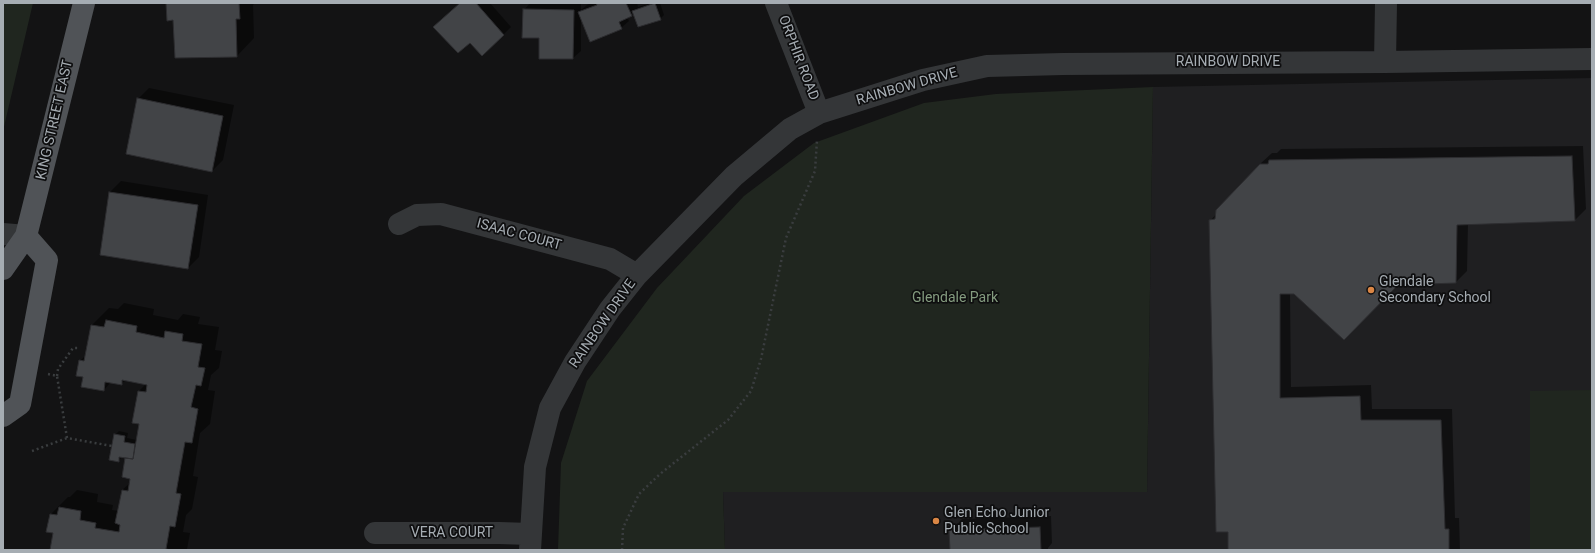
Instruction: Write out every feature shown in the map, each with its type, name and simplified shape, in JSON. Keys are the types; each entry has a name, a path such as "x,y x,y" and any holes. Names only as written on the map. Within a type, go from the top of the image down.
{"main road":[{"name":"KING STREET EAST","path":"3,269 26,236 84,3"},
{"path":"3,416 20,404 47,260 26,236"}],"street":[{"name":"ORPHIR ROAD","path":"776,3 819,113"},
{"path":"1385,62 1386,3"},
{"name":"RAINBOW DRIVE","path":"530,542 535,467 550,408 575,362 610,309 637,275 734,176 790,129 819,113 924,80 987,66 1150,63 1385,62 1592,58"},
{"name":"ISAAC COURT","path":"399,224 417,215 441,214 610,259 637,275"},
{"path":"3,234 26,236"},
{"name":"VERA COURT","path":"375,534 530,542"}],"path":[{"path":"622,550 623,528 639,494 660,474 728,420 751,391 761,359 786,238 815,171 819,113"},
{"path":"67,438 57,376 58,369 73,348 79,348"},
{"path":"46,374 57,376"},
{"path":"32,451 67,438 112,446"}],"shaded area":[{"name":"Glendale Secondary School","path":"1592,78 1592,550 725,550 723,492 1147,492 1153,87"}],"green space":[{"path":"3,3 33,3 3,131"},
{"name":"Glendale Park","path":"1153,87 1147,492 723,492 725,550 558,550 561,463 587,381 657,288 744,196 814,143 924,103 996,94"},
{"path":"1592,390 1592,550 1530,550 1530,391"}],"building":[{"path":"166,3 239,3 240,19 236,19 237,57 175,58 173,20 167,21"},
{"path":"460,3 476,3 504,35 482,56 470,43 458,53 433,27"},
{"path":"596,3 626,3 632,16 619,22 622,29 590,42 578,12 597,5"},
{"path":"655,3 661,20 638,27 632,11"},
{"path":"523,9 574,10 573,59 539,59 539,38 522,38"},
{"path":"137,98 223,116 212,172 126,154"},
{"path":"1572,156 1575,221 1457,225 1456,283 1398,285 1344,340 1294,294 1280,294 1280,398 1360,396 1361,420 1441,420 1445,529 1449,529 1449,550 1228,550 1228,532 1216,532 1209,220 1215,219 1216,210 1260,164 1268,164 1269,160"},
{"path":"109,192 198,205 188,269 100,255"},
{"path":"106,320 137,326 136,332 164,338 165,331 183,334 182,341 202,344 198,367 205,368 201,386 196,385 191,407 198,409 192,443 185,442 176,493 181,494 175,527 170,526 166,549 171,550 50,550 53,533 46,532 50,514 57,515 59,507 81,511 80,520 96,523 95,528 119,532 120,525 115,523 122,490 128,491 130,479 122,477 125,458 133,459 139,424 132,423 138,391 146,392 147,385 122,380 122,385 105,382 104,391 81,387 83,377 76,376 79,360 84,361 91,325 104,327"},
{"path":"114,434 125,436 124,442 135,444 133,459 119,457 119,462 109,460"},
{"path":"1040,527 1041,550 950,550 949,530"}],"place":[{"name":"Glendale Secondary School","path":"1371,290"},
{"name":"Glen Echo Junior Public School","path":"936,521"}]}
